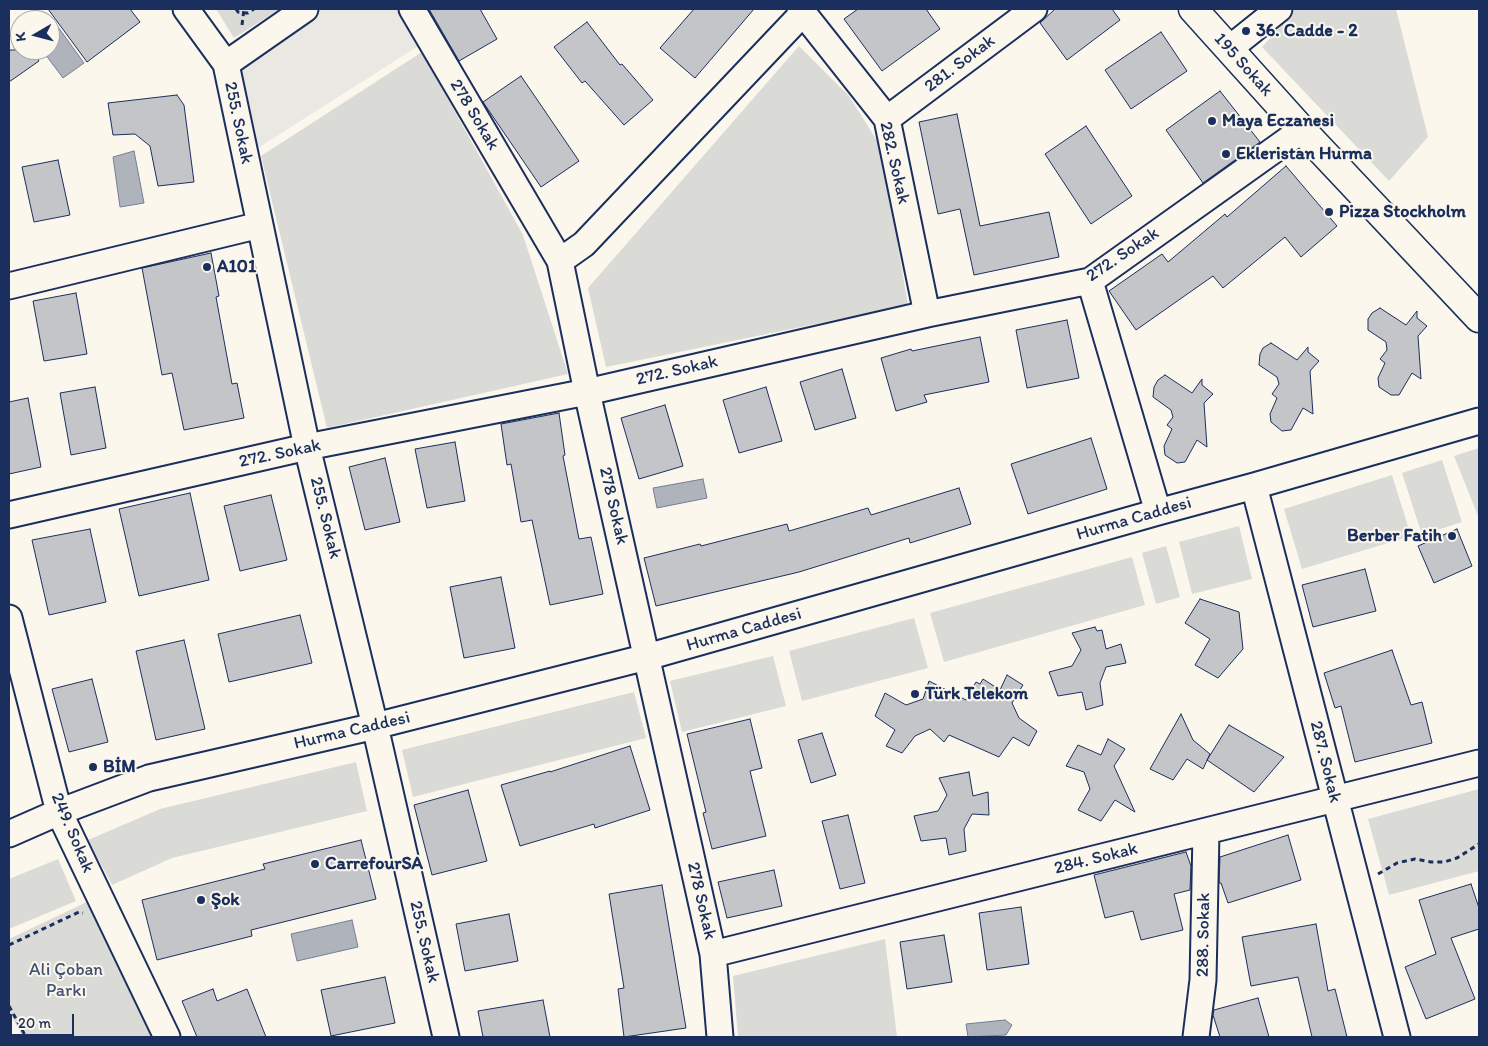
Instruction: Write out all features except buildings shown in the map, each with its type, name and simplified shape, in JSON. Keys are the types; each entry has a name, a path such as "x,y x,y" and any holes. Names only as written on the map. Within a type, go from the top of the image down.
{"street":[{"name":"255. Sokak","path":"186,9 226,64 307,447 375,726 446,1037"},
{"path":"226,64 305,9"},
{"name":"278 Sokak","path":"412,9 560,260 587,392 713,954 720,1037"},
{"name":"281. Sokak","path":"887,119 1034,9"},
{"name":"195 Sokak","path":"1193,9 1302,130 1479,318"},
{"path":"1229,49 1280,9"},
{"path":"560,260 584,244 801,11"},
{"name":"282. Sokak","path":"801,11 887,119 927,314"},
{"name":"272. Sokak","path":"9,515 307,447 587,392 927,314 1090,281 1302,130"},
{"path":"9,286 260,226"},
{"path":"1090,281 1158,512"},
{"name":"Hurma Caddesi","path":"9,834 59,812 149,778 375,726 647,657 1479,421"},
{"name":"287. Sokak","path":"1254,486 1397,1037"},
{"name":"249. Sokak","path":"9,618 59,812 167,1037"},
{"name":"284. Sokak","path":"713,954 1479,763"},
{"name":"288. Sokak","path":"1196,1037 1203,980 1206,832"}],"path":[{"path":"236,9 243,14 254,9"},
{"path":"1356,879 1383,872 1397,863 1415,859 1444,862 1457,858 1479,844"},
{"path":"9,945 79,912 85,913"},
{"path":"9,1006 26,1037"}],"shaded area":[{"path":"322,9 399,9 420,45 258,148 240,68"},
{"path":"60,30 84,63 63,78 50,60 60,60"},
{"path":"134,151 144,203 120,207 113,157"},
{"path":"703,479 707,498 657,508 653,488"},
{"path":"352,920 358,947 297,961 291,934"},
{"path":"1005,1020 1012,1025 1006,1035 968,1037 966,1024"}],"green space":[{"path":"216,9 280,9 234,38"},
{"path":"1296,9 1396,9 1428,137 1389,181 1262,47"},
{"path":"799,46 849,96 881,147 908,305 606,367 588,288"},
{"path":"422,52 523,235 568,374 327,428 261,156"},
{"path":"1479,448 1479,515 1478,516 1454,456"},
{"path":"1442,460 1462,522 1422,535 1402,473"},
{"path":"1392,475 1411,536 1302,569 1284,509"},
{"path":"1239,526 1252,579 1192,594 1179,542"},
{"path":"1166,546 1180,597 1156,604 1142,553"},
{"path":"1132,557 1145,605 944,662 930,613"},
{"path":"914,618 928,668 802,701 789,651"},
{"path":"773,656 786,706 682,732 670,681"},
{"path":"634,692 646,738 413,797 402,750"},
{"path":"356,762 367,811 172,858 112,885 88,840 160,809"},
{"path":"1479,789 1479,871 1389,895 1368,819"},
{"path":"58,859 76,901 9,929 9,879"},
{"name":"Ali Çoban Parkı","path":"91,900 154,1037 23,1037 9,1012 9,939"},
{"path":"885,939 897,1037 738,1037 733,976"}],"place":[{"name":"36. Cadde - 2","path":"1246,31"},
{"name":"Maya Eczanesi","path":"1212,121"},
{"name":"Ekleristan Hurma","path":"1226,154"},
{"name":"Pizza Stockholm","path":"1329,212"},
{"name":"A101","path":"207,267"},
{"name":"Berber Fatih","path":"1452,536"},
{"name":"Türk Telekom","path":"915,694"},
{"name":"BİM","path":"93,767"},
{"name":"CarrefourSA","path":"315,864"},
{"name":"Şok","path":"201,900"}]}
